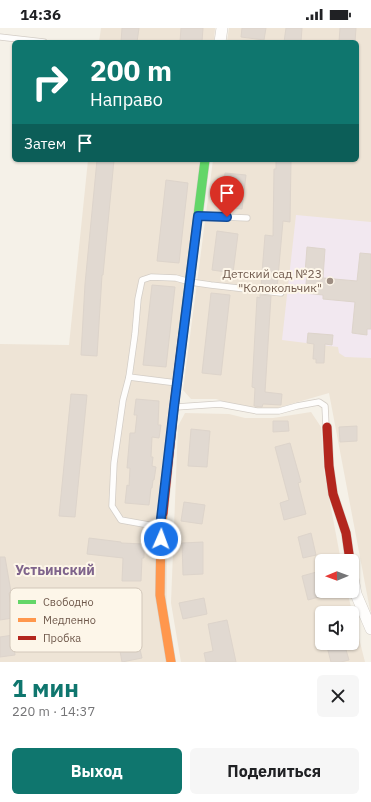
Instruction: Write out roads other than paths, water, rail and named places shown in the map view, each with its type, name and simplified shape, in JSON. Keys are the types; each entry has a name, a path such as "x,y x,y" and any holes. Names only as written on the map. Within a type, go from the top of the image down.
{"street":[{"path":"220,40 222,28"},
{"path":"171,662 160,595 160,527 205,162"},
{"path":"327,427 329,466 333,494 346,533 349,554"},
{"path":"358,598 371,628"}],"lane":[{"path":"0,37 26,40"},
{"path":"198,216 247,218"},
{"path":"160,527 121,520 112,506 114,463 123,400 129,377 138,298 142,280 151,277 176,278 211,285 281,293"},
{"path":"129,377 177,383"},
{"path":"174,407 220,404 257,411 280,411 296,406 319,402 325,406 327,427"}],"place":[{"name":"Детский сад №23 \"Колокольчик\"","path":"330,281"}],"district":[{"name":"Устьинский","path":"55,570"}]}
